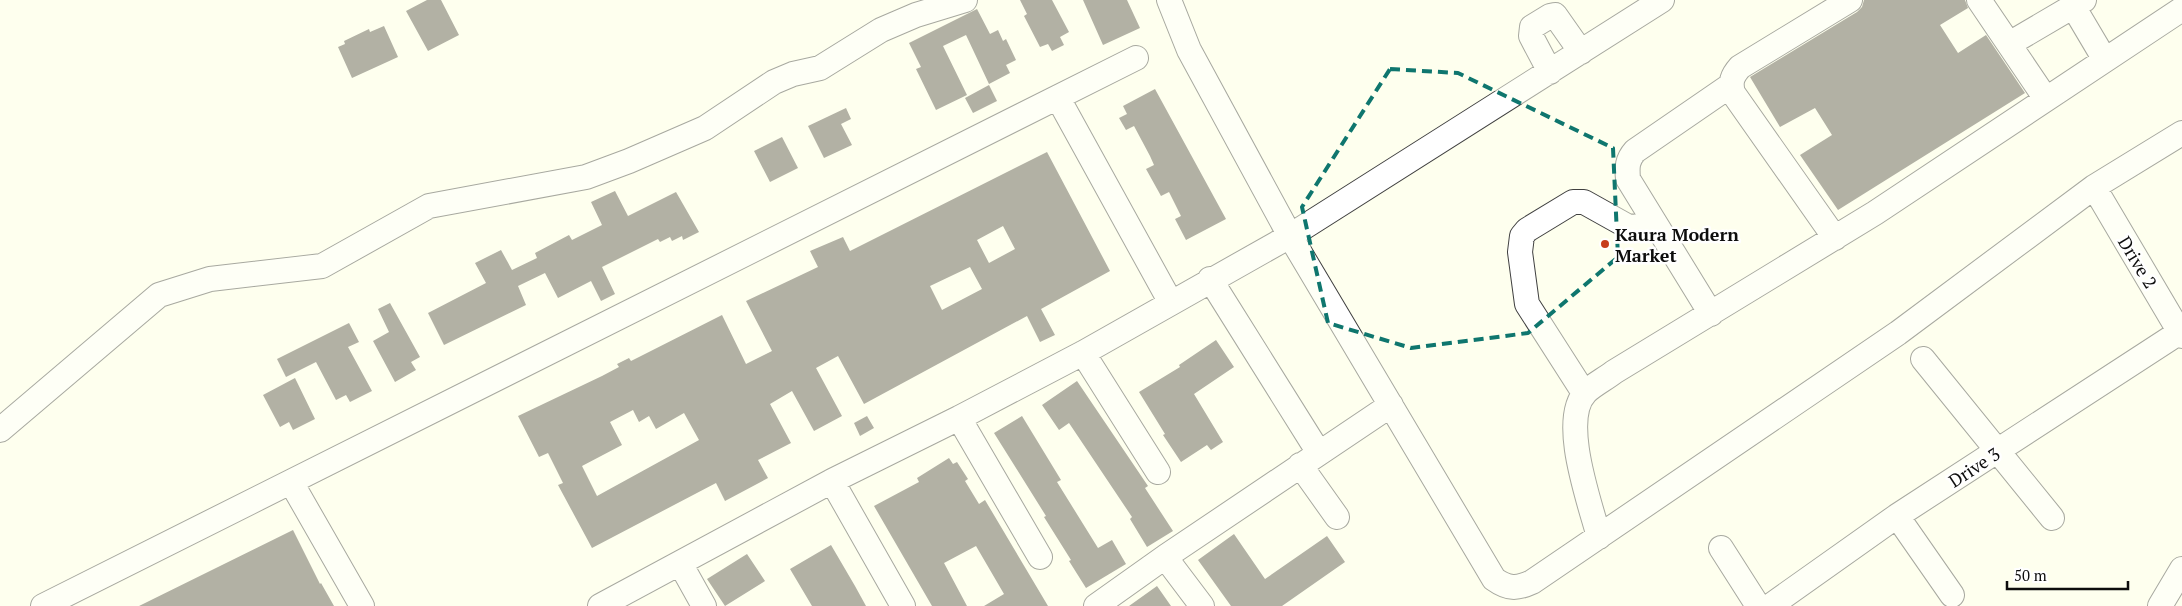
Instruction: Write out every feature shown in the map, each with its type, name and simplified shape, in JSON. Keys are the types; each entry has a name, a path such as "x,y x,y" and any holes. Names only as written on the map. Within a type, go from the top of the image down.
{"street":[{"path":"0,430 159,296 210,279 322,266 428,206 586,177 629,162 705,128 774,82 792,74 820,68 881,30 916,15 965,0"},
{"path":"1169,0 1189,50 1290,236 1484,563 1494,579 1509,587 1519,588 1532,582 1898,333 2094,187 2182,133"},
{"path":"600,606 832,481 959,418 1084,352 1290,236 1662,0"},
{"path":"1835,238 1733,93 1731,85 1732,75 1740,68 1850,0"},
{"path":"1979,0 2046,100"},
{"path":"2009,44 2078,3 2105,60"},
{"path":"1598,537 1574,440 1574,414 1584,393 1614,372 1875,214 2182,9"},
{"path":"1550,72 1531,36 1532,27 1555,15 1581,52"},
{"path":"44,606 1136,58"},
{"path":"1710,314 1628,179 1629,158 1635,151 1731,85"},
{"path":"1058,98 1171,302"},
{"name":"Drive 2","path":"2094,187 2181,334"},
{"path":"1584,393 1527,304 1520,252 1522,236 1527,230 1573,202 1584,202 1628,226 1635,227 1654,222"},
{"path":"1210,280 1310,459 1338,517"},
{"name":"Drive 3","path":"1770,606 1897,516 2181,334"},
{"path":"1084,352 1158,472"},
{"path":"1923,360 2052,518"},
{"path":"1096,606 1165,557 1391,405"},
{"path":"959,418 1040,557"},
{"path":"832,481 903,606"},
{"path":"291,482 362,606"},
{"path":"1897,516 1952,596"},
{"path":"1720,548 1758,606"},
{"path":"1165,557 1202,606"},
{"path":"680,563 704,606"},
{"path":"2160,606 2182,569"}],"highlighted area":[{"path":"1390,69 1458,73 1613,148 1618,257 1528,333 1411,348 1328,323 1302,207"}],"building":[{"path":"427,0 441,0 459,35 428,51 406,11"},
{"path":"1020,0 1052,0 1069,32 1060,37 1064,45 1052,51 1048,44 1040,47 1024,16 1027,14"},
{"path":"1083,0 1127,0 1140,28 1103,45"},
{"path":"1864,0 1965,0 1968,8 1940,25 1958,53 1986,35 2025,93 1838,210 1800,155 1832,135 1815,108 1780,127 1750,77 1857,12 1862,7"},
{"path":"977,9 990,34 998,30 1003,41 1006,39 1016,60 1006,65 1010,73 989,84 966,35 943,46 967,95 936,110 916,69 921,67 909,43"},
{"path":"384,26 398,57 352,78 338,47 345,44 344,41 369,29 370,32"},
{"path":"989,85 997,101 973,113 965,98"},
{"path":"1155,89 1226,219 1186,240 1175,219 1181,216 1169,192 1161,196 1146,169 1154,165 1134,126 1126,130 1119,118 1127,114 1123,106"},
{"path":"846,108 851,119 841,124 852,145 824,158 808,126"},
{"path":"782,137 798,168 770,182 754,151"},
{"path":"1047,152 1110,271 1041,309 1055,335 1040,342 1027,316 864,404 838,356 816,368 842,416 814,431 792,391 770,404 791,443 758,460 768,478 725,501 716,483 592,548 558,485 563,483 548,453 539,457 518,416 602,376 619,367 617,364 629,358 631,361 722,315 746,364 772,351 746,301 818,267 810,251 843,237 850,251","holes":["1003,226 1015,249 989,263 977,240","970,267 982,289 942,310 930,286","633,410 639,422 649,416 656,429 684,413 699,440 597,496 582,466 622,445 610,422"]},
{"path":"615,191 628,216 676,192 699,232 683,240 682,236 672,241 670,237 660,242 658,239 602,267 615,294 601,301 591,281 558,298 545,273 518,286 526,305 444,345 428,313 486,283 475,263 501,250 512,270 537,258 535,253 569,235 572,240 602,225 591,202"},
{"path":"390,303 420,357 411,362 416,370 395,382 373,341 389,332 378,309"},
{"path":"349,323 359,342 348,347 372,391 350,402 346,395 336,400 316,362 286,377 277,359"},
{"path":"1216,340 1234,367 1194,394 1223,442 1211,450 1207,445 1181,462 1163,435 1165,434 1139,392 1180,367 1179,365"},
{"path":"295,378 315,419 293,430 289,422 280,427 263,395"},
{"path":"1077,381 1148,486 1145,488 1173,531 1147,547 1130,519 1132,517 1069,423 1059,430 1042,405"},
{"path":"867,416 874,428 860,436 854,423"},
{"path":"1022,416 1061,480 1057,482 1098,548 1112,540 1126,564 1086,588 1044,517 1046,516 994,433"},
{"path":"949,458 953,464 957,462 968,479 965,481 979,504 985,500 1048,606 984,606 1004,594 976,546 944,563 967,606 932,606 874,506 919,482 917,478"},
{"path":"293,530 320,584 334,606 139,606"},
{"path":"1234,534 1265,579 1327,536 1345,562 1282,606 1231,606 1198,560"},
{"path":"831,545 866,606 812,606 790,569"},
{"path":"747,554 765,581 725,606 707,579"},
{"path":"1157,586 1171,606 1129,606"}],"place":[{"name":"Kaura Modern Market","path":"1605,244"}]}
